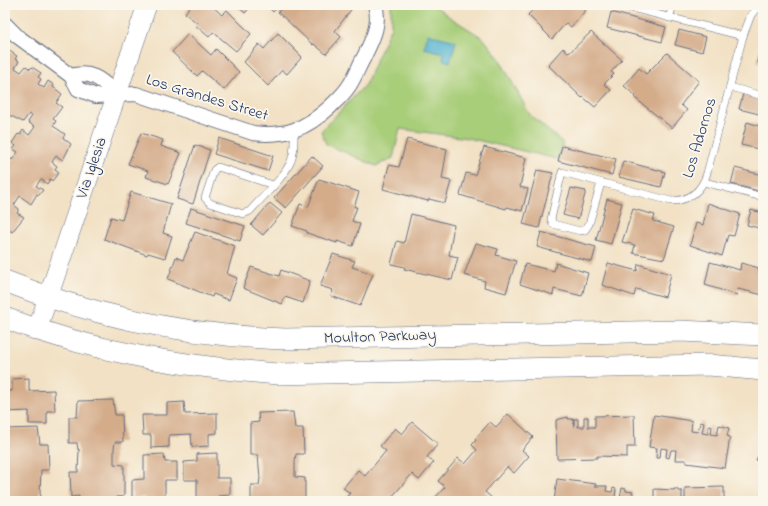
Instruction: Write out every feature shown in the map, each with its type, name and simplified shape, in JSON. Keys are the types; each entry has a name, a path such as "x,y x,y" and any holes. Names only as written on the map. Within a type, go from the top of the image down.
{"main road":[{"name":"Moulton Parkway","path":"5,281 110,315 177,330 237,338 286,339 680,331 763,335"},
{"path":"5,318 36,330 98,349 222,370 278,374 709,365 763,370"}],"street":[{"name":"Via Iglesia","path":"36,330 147,5"},
{"name":"Los Grandes Street","path":"117,94 136,94 253,133 277,135 294,130 316,120 342,96 350,85 371,43 377,25 378,15 375,5"},
{"path":"5,24 17,36 71,76 83,73 101,80 117,94"}],"lane":[{"path":"620,5 743,36"},
{"path":"669,18 673,5"},
{"name":"Los Adornos","path":"601,183 589,224 585,230 580,231 553,224 551,219 562,172 663,199 680,200 693,194 704,182 743,36 751,15 759,5"},
{"path":"730,87 763,96"},
{"path":"273,185 218,167 214,170 205,198 210,203 243,214 250,211 273,185 291,161 294,150 294,130"},
{"path":"704,182 763,197"}],"green space":[{"path":"391,5 434,5 451,18 483,38 499,58 530,115 563,143 557,159 468,138 400,129 393,158 376,166 326,144 321,131 365,85 391,27"}],"water":[{"path":"428,34 456,41 450,62 443,60 444,53 424,48"}],"building":[{"path":"191,5 211,5 222,15 227,10 251,34 236,51 213,32 209,37 195,25 197,23 185,13"},
{"path":"236,5 252,5 245,13"},
{"path":"266,5 279,5 273,12"},
{"path":"284,5 350,5 353,7 335,31 341,37 326,54 314,44 313,45 278,12"},
{"path":"537,5 580,5 586,10 571,27 566,23 552,39 528,15"},
{"path":"611,12 666,27 662,42 607,28"},
{"path":"679,30 706,37 702,52 675,45"},
{"path":"591,32 622,60 611,72 614,74 604,84 611,90 595,107 583,97 582,98 548,65 563,48 569,53"},
{"path":"278,33 302,57 287,74 282,70 268,86 244,62 259,44 264,49"},
{"path":"188,34 211,55 216,49 239,72 224,90 202,71 197,76 172,52"},
{"path":"763,42 763,63 757,62"},
{"path":"8,50 17,56 15,59 19,61 15,68 21,72 26,66 30,69 32,67 41,73 38,77 41,79 38,84 44,88 48,81 62,94 56,103 62,107 53,119 56,121 53,126 65,134 63,138 71,144 63,160 56,156 52,162 57,166 55,169 59,172 52,181 50,179 47,184 41,179 36,186 43,190 39,195 37,194 31,204 20,196 14,205 19,209 17,213 24,217 12,232 5,227 5,160 8,156 12,160 18,152 13,149 16,146 12,143 18,134 20,135 23,130 29,135 35,127 28,122 32,116 29,114 23,122 5,113 5,55"},
{"path":"667,53 699,81 681,105 687,110 672,128 635,98 636,96 624,86 639,68 646,74"},
{"path":"743,94 763,99 763,115 739,109"},
{"path":"747,122 763,127 763,150 741,145"},
{"path":"141,133 163,140 161,146 181,153 168,184 146,177 148,171 128,164"},
{"path":"219,138 273,156 268,171 214,154"},
{"path":"407,139 447,149 442,179 451,181 445,203 429,199 428,201 383,189 389,165 399,167"},
{"path":"195,145 210,150 193,204 177,199"},
{"path":"562,146 616,159 612,175 558,161"},
{"path":"484,147 526,158 520,187 528,189 522,211 507,207 506,209 460,195 466,173 475,175"},
{"path":"312,156 323,166 286,208 274,198"},
{"path":"623,161 665,172 661,187 619,177"},
{"path":"735,168 763,175 763,192 731,184"},
{"path":"537,170 553,173 539,228 523,224"},
{"path":"319,179 359,192 354,207 357,207 352,221 360,224 353,246 337,241 337,243 307,233 307,231 292,226 300,204 308,207"},
{"path":"571,188 586,191 578,219 563,215"},
{"path":"131,192 171,204 163,233 172,236 165,258 148,253 147,255 104,239 111,217 122,220"},
{"path":"607,199 622,203 611,244 596,240"},
{"path":"270,203 282,213 263,235 251,225"},
{"path":"708,203 740,214 734,236 728,235 722,256 690,245 696,223 703,225"},
{"path":"191,208 245,226 240,241 186,223"},
{"path":"633,209 655,215 653,221 674,227 664,259 633,253 635,245 622,242"},
{"path":"751,210 763,213 763,229 747,225"},
{"path":"411,214 454,225 449,255 458,257 452,280 404,269 405,267 391,264 397,241 404,243"},
{"path":"195,232 235,246 227,274 237,278 229,300 213,294 212,297 168,279 176,257 183,260"},
{"path":"541,232 596,247 592,262 537,247"},
{"path":"476,243 498,249 496,255 516,261 506,293 484,287 485,281 464,275"},
{"path":"333,254 355,261 352,267 373,274 360,306 331,296 333,290 320,286"},
{"path":"710,262 740,270 741,263 759,268 758,270 763,271 763,295 738,289 737,295 705,285"},
{"path":"556,263 588,273 582,296 554,289 553,295 520,284 525,264 554,271"},
{"path":"608,263 637,271 638,264 671,274 665,297 636,289 634,296 602,285"},
{"path":"251,267 279,276 281,270 310,281 303,303 285,297 282,304 243,288"},
{"path":"29,378 29,391 54,390 55,411 47,411 47,424 29,424 29,411 6,412 7,424 5,424 5,391 12,391 12,379"},
{"path":"113,400 115,415 122,415 123,442 115,442 114,464 124,465 124,496 117,497 117,501 79,501 79,496 71,497 70,472 78,472 79,449 78,450 77,443 69,443 69,417 77,417 78,401"},
{"path":"184,402 185,414 217,413 217,433 209,434 209,446 192,447 191,434 169,435 169,447 151,448 151,435 143,435 142,415 167,415 167,403"},
{"path":"293,412 295,428 303,428 304,454 296,454 295,477 305,478 305,501 251,501 251,485 259,485 260,478 258,455 250,455 250,423 259,422 258,413"},
{"path":"508,414 533,437 522,450 529,456 514,473 507,467 485,492 492,498 489,501 436,501 434,499 445,487 438,481 458,458 465,464 477,450 472,445 476,440 475,439 490,422 496,427"},
{"path":"634,415 635,447 627,447 627,457 597,456 597,458 557,459 556,420 568,417 568,419 573,419 574,427 574,419 578,419 578,427 584,427 584,417 588,417 588,427 595,427 595,416"},
{"path":"654,415 692,421 691,431 698,432 700,422 704,423 702,433 708,434 709,426 712,426 711,434 717,435 719,425 729,428 727,436 730,437 725,468 686,463 686,460 675,460 676,450 671,450 669,458 666,457 667,449 661,448 660,458 656,458 657,448 649,447"},
{"path":"412,422 438,444 427,457 434,462 419,480 412,474 391,498 394,501 343,501 350,493 343,488 358,470 365,476 386,451 380,446 395,428 402,434"},
{"path":"38,428 40,444 48,444 49,470 41,470 40,493 42,500 49,499 50,501 5,501 5,429"},
{"path":"217,453 217,478 230,478 230,495 218,496 218,501 197,501 197,480 184,480 184,462 197,461 197,454"},
{"path":"164,454 165,462 177,462 177,480 165,480 165,501 145,501 145,497 132,498 132,480 144,479 144,455"},
{"path":"763,454 763,463 756,460 758,456 761,458"},
{"path":"557,479 596,484 595,486 607,486 606,491 612,492 613,488 616,489 615,498 620,498 622,488 626,489 626,491 633,492 632,501 554,501"},
{"path":"724,487 724,501 644,501 654,499 654,489 677,489 678,491 682,491 682,499 685,499 685,488"},
{"path":"763,493 763,501 755,501"}]}
